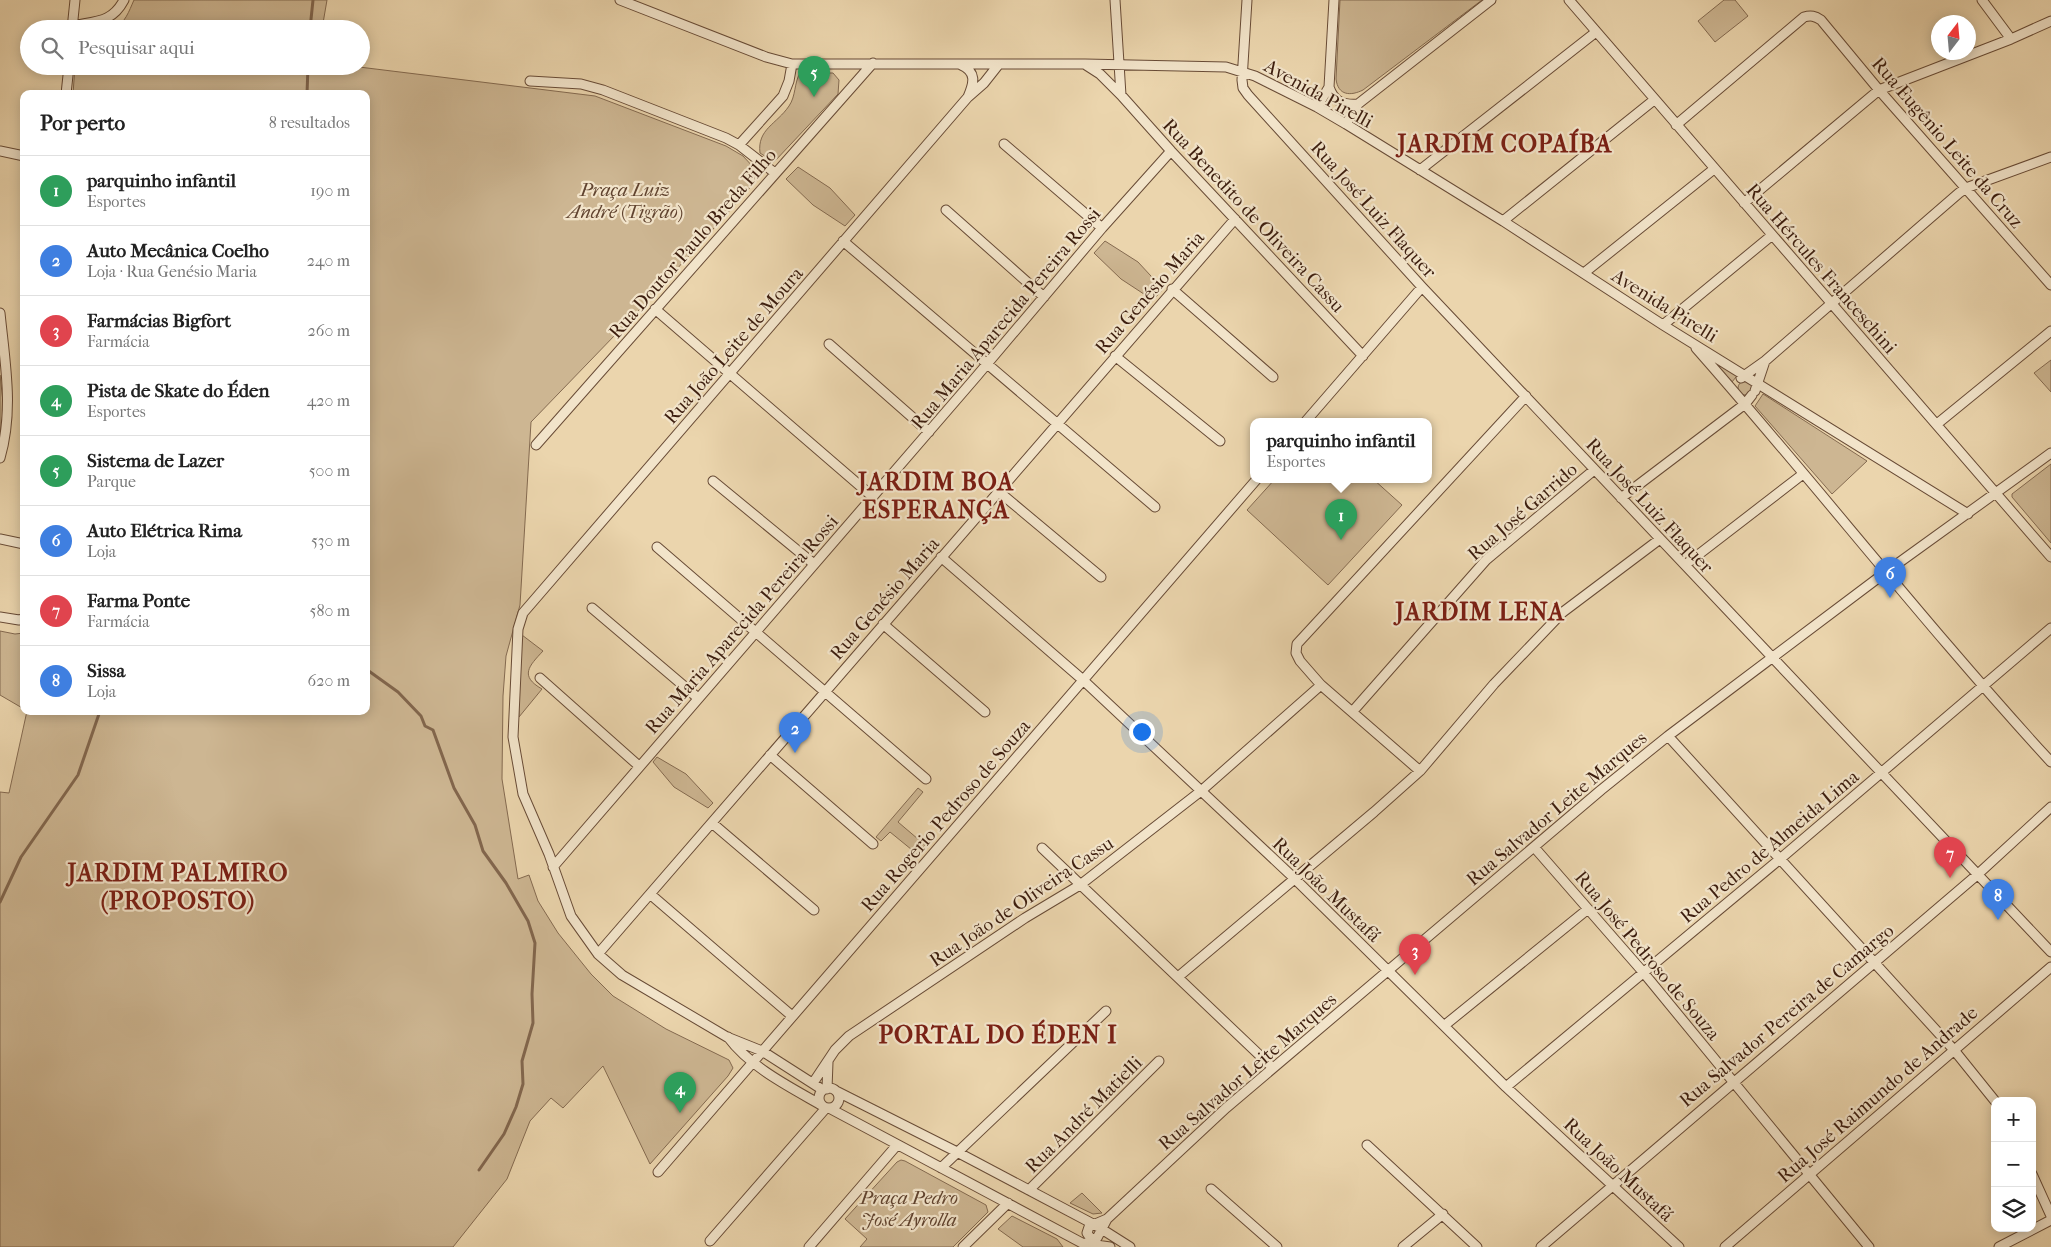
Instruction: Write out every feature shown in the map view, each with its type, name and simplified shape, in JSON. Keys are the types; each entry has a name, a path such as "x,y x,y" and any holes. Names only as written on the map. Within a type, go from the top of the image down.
{"street":[{"path":"73,20 75,0"},
{"path":"99,20 116,14 124,0"},
{"name":"Avenida Pirelli","path":"620,0 766,57 792,64 1085,64 1226,67 1242,71 1317,107 1346,124 1503,221 1689,340 1750,384 1968,514"},
{"path":"1115,0 1116,65 1119,93"},
{"name":"Rua José Luiz Flaquer","path":"1247,0 1242,71 1243,88 1248,95 1422,287 2051,952"},
{"path":"1334,0 1328,87 1331,96 1338,102 1347,105 1358,104"},
{"path":"1346,124 1358,104 1491,0"},
{"name":"Rua Hércules Franceschini","path":"1569,0 1771,236 1833,303 2051,557"},
{"path":"1982,0 2011,39"},
{"name":"Rua Eugênio Leite da Cruz","path":"1676,125 1804,17 1810,15 1821,20 1879,90 2051,285"},
{"path":"1744,203 1879,90 2011,39 2051,21"},
{"path":"1420,170 1596,32"},
{"name":"Rua Doutor Paulo Breda Filho","path":"536,445 774,173 874,63"},
{"path":"739,145 784,96 792,64"},
{"path":"957,64 970,70 974,76 974,82 968,97"},
{"name":"Rua João Leite de Moura","path":"549,854 523,794 514,736 518,629 523,613 843,241 999,64"},
{"name":"Rua Benedito de Oliveira Cassu","path":"1085,64 1094,69 1119,93 1363,356"},
{"path":"66,90 68,75"},
{"path":"530,81 581,84 603,90 726,138 739,145 774,173"},
{"path":"1317,107 1328,87"},
{"path":"1503,221 1654,100"},
{"path":"1004,144 1102,228"},
{"path":"0,151 20,155"},
{"name":"Rua Maria Aparecida Pereira Rossi","path":"553,867 929,432 1102,228 1171,151"},
{"path":"1621,498 1746,404 1750,384 1765,361 1966,188 2051,157"},
{"path":"1584,273 1714,169"},
{"path":"946,210 1044,296"},
{"name":"Rua Genésio Maria","path":"598,954 1172,289 1235,219"},
{"path":"1663,325 1771,236"},
{"path":"843,241 1155,507"},
{"path":"1309,418 1422,287"},
{"path":"1172,289 1273,377"},
{"path":"655,309 873,497"},
{"path":"0,313 8,415 6,438 0,458"},
{"path":"1937,424 2051,331"},
{"path":"1689,340 1746,404 1983,687 2051,762"},
{"path":"829,344 929,432"},
{"path":"1115,356 1220,441"},
{"path":"1737,395 1748,398 1750,384 1765,361"},
{"path":"1737,395 1735,384 1750,384"},
{"path":"1420,771 1321,685 1300,661 1296,653 1297,644 1526,396"},
{"name":"Rua Salvador Leite Marques","path":"1080,1245 1226,1108 1601,790 1668,736 1886,572 2051,453"},
{"name":"Rua José Garrido","path":"1353,711 1486,560 1594,470"},
{"path":"1685,565 1803,474"},
{"path":"713,481 814,564"},
{"name":"Rua Rogerio Pedroso de Souza","path":"658,1172 1254,483"},
{"path":"998,490 1101,577"},
{"path":"0,539 20,543"},
{"path":"1178,977 1420,771 1494,684 1563,612 1660,539"},
{"path":"657,548 926,779"},
{"name":"Rua João Mustafá","path":"941,557 1083,680 1295,879 1506,1087 1613,1184 1678,1247"},
{"path":"592,608 698,698"},
{"path":"0,617 20,620"},
{"path":"883,624 985,712"},
{"name":"Rua Pedro de Almeida Lima","path":"1506,1087 1780,859 2051,628"},
{"path":"540,678 639,766"},
{"name":"Rua João de Oliveira Cassu","path":"813,1083 835,1050 848,1036 1025,918 1080,885 1201,792 1321,685"},
{"path":"1668,736 1954,1050 1992,1097"},
{"path":"770,755 873,844"},
{"name":"Rua Salvador Pereira de Camargo","path":"1541,1247 1733,1081 1977,875 2051,806"},
{"path":"712,823 814,910"},
{"path":"571,847 549,854 571,916 598,954 622,975 727,1037 762,1051 813,1083 957,1152 1130,1247"},
{"name":"Rua José Pedroso de Souza","path":"1534,847 1643,972 1869,1247"},
{"path":"1042,848 1273,1068"},
{"path":"650,894 792,1016"},
{"path":"1445,1025 1588,909"},
{"name":"Rua José Raimundo de Andrade","path":"1725,1247 2051,967"},
{"path":"941,1168 1106,1010"},
{"path":"727,1037 752,1063 826,1108 1008,1204 1080,1245 1110,1247"},
{"path":"828,1061 829,1090"},
{"name":"Rua André Matielli","path":"1029,1190 1160,1062"},
{"path":"826,1108 819,1098 829,1090"},
{"path":"710,1241 826,1108 837,1103 838,1097 829,1090"},
{"path":"809,1247 897,1145"},
{"path":"1367,1145 1477,1247"},
{"path":"2036,1183 2051,1216"},
{"path":"1211,1188 1277,1247"},
{"path":"963,1247 1008,1204"},
{"path":"1403,1247 1443,1214"},
{"path":"1999,1247 2051,1220"}],"green space":[{"path":"134,0 327,0 324,20 124,20"},
{"path":"1340,0 1482,0 1363,90 1350,94 1339,89 1336,79"},
{"path":"1724,0 1735,0 1748,16 1715,42 1698,21"},
{"name":"Praça Luiz André (Tigrão)","path":"370,68 595,96 726,146 743,156 755,169 754,183 725,216 645,304 531,422 520,605 506,656 503,696 502,779 518,879 529,875 538,901 558,933 591,974 613,996 666,1029 729,1060 733,1068 650,1164 603,1066 563,1108 551,1098 530,1121 507,1179 453,1247 0,1247 0,792 9,793 26,715 370,715 370,90 73,90 74,75 370,75"},
{"path":"800,73 833,73 839,80 838,94 774,162 760,153 762,138 769,127 789,106"},
{"path":"798,167 830,188 855,215 845,226 813,205 786,179"},
{"path":"1105,241 1138,262 1163,289 1153,300 1121,279 1094,253"},
{"path":"1707,353 1739,376 1732,382"},
{"path":"2051,360 2051,392 2034,373"},
{"path":"0,375 4,411 0,435"},
{"path":"1742,381 1748,381 1752,388 1748,395 1742,395 1738,391 1738,385"},
{"path":"1763,394 1867,461 1832,494 1755,406"},
{"path":"2051,464 2051,543 2012,497 2012,494"},
{"path":"1271,483 1377,483 1402,505 1328,585 1247,510"},
{"path":"0,631 20,633 20,707 0,695"},
{"path":"522,635 543,651 530,666 529,671 530,680 542,689 519,717 518,684"},
{"path":"657,757 686,774 713,803 708,808 674,787 653,762"},
{"path":"918,788 923,792 898,822 925,845 917,854 890,832 881,841 876,837"},
{"name":"Praça Pedro José Ayrolla","path":"901,1160 986,1205 988,1212 953,1247 860,1247 867,1239 845,1219 897,1162"},
{"path":"1082,1193 1102,1213 1093,1214 1070,1203"},
{"path":"1012,1216 1057,1239 1063,1247 1023,1247 998,1229"}],"waterway":[{"path":"311,20 313,0"},
{"path":"307,90 308,75"},
{"path":"370,672 398,692 421,716 425,726 433,730 454,788 475,825 483,851 506,883 528,921 535,943 532,994 533,1023 522,1061 523,1084 516,1107 504,1134 479,1170"},
{"path":"0,902 21,857 78,775 99,715"}],"place":[{"name":"Sistema de Lazer","path":"814,97"},
{"name":"parquinho infantil","path":"1341,540"},
{"name":"Auto Elétrica Rima","path":"1890,598"},
{"name":"Auto Mecânica Coelho","path":"795,753"},
{"name":"Farma Ponte","path":"1950,878"},
{"name":"Sissa","path":"1998,920"},
{"name":"Farmácias Bigfort","path":"1415,975"},
{"name":"Pista de Skate do Éden","path":"680,1113"}],"district":[{"name":"JARDIM COPAÍBA","path":"1505,144"},
{"name":"JARDIM BOA ESPERANÇA","path":"936,496"},
{"name":"JARDIM LENA","path":"1480,612"},
{"name":"JARDIM PALMIRO (PROPOSTO)","path":"178,887"},
{"name":"PORTAL DO ÉDEN I","path":"998,1035"}]}
